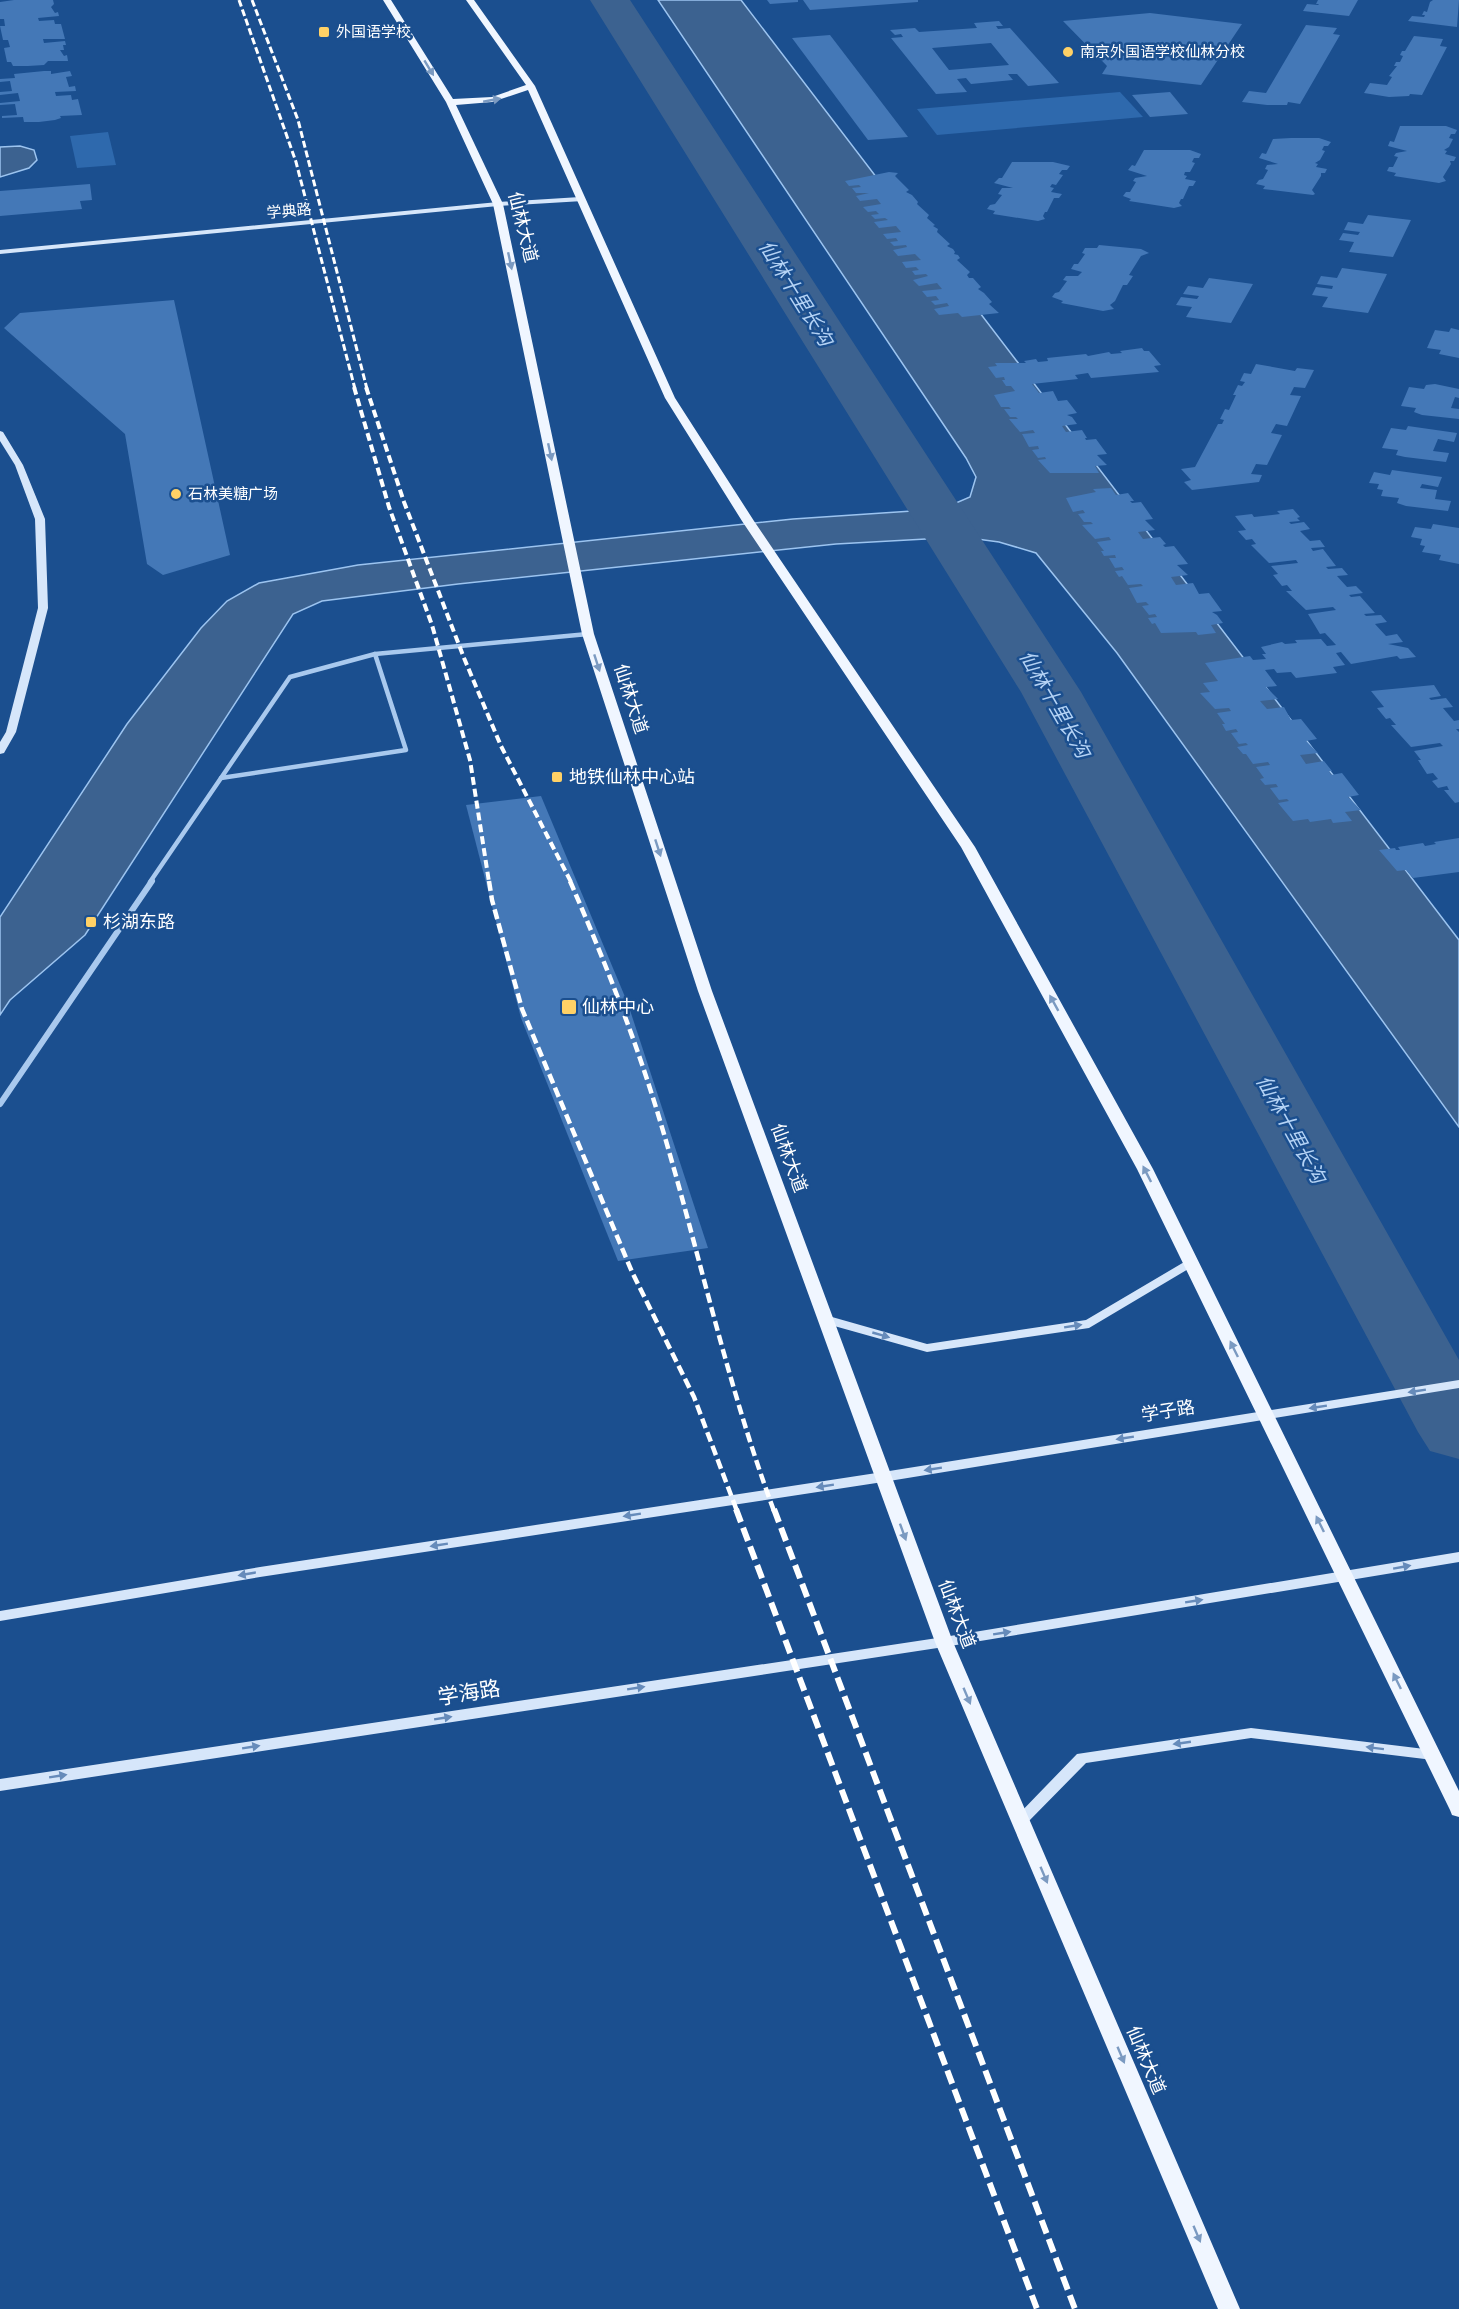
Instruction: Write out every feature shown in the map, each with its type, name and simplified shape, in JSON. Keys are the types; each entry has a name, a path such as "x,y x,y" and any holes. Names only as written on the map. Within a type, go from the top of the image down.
{"main road":[{"name":"仙林大道","path":"387,0 450,102 498,204 588,634 705,991 944,1642 1229,2309"},
{"path":"470,0 531,86 670,398 748,521 968,847 1144,1169 1459,1810"},
{"path":"450,102 481,103 498,100 531,86"},
{"name":"学典路","path":"0,252 498,204 580,199"},
{"path":"0,434 19,465 39,519 43,608 11,732 0,751"},
{"path":"825,1319 927,1348 1089,1324 1191,1262"},
{"name":"学子路","path":"883,1477 1459,1384"},
{"path":"0,1616 260,1572 883,1477"},
{"path":"944,1642 1459,1557"},
{"name":"学海路","path":"0,1785 944,1642"},
{"path":"1021,1820 1082,1758 1251,1733 1433,1755"}],"street":[{"path":"0,1104 290,677 375,654 588,634"},
{"path":"221,778 406,750 375,654"}],"shaded area":[{"path":"658,0 741,0 1459,940 1459,1127 1117,653 1036,553 999,542 962,537 836,544 458,584 322,601 293,614 85,935 10,1000 0,1015 0,917 127,724 201,628 227,601 259,583 358,565 793,519 942,509 970,497 976,477 966,458"},
{"path":"1120,92 1143,117 937,135 917,109"},
{"path":"108,132 116,165 77,168 70,136"},
{"path":"20,146 34,150 37,160 29,168 0,177 0,147"}],"building":[{"path":"53,0 54,4 51,7 55,13 58,12 59,16 38,18 39,21 54,20 55,24 61,24 65,39 43,39 44,43 65,41 64,50 60,50 64,56 67,55 68,61 48,61 44,65 28,66 13,66 11,62 7,62 4,48 10,47 8,40 3,40 0,26 5,26 4,19 0,19 0,2"},
{"path":"767,0 798,0 798,2 770,4"},
{"path":"803,0 918,0 918,2 810,10"},
{"path":"1318,0 1358,0 1349,16 1303,11 1307,4 1318,5 1316,4"},
{"path":"1433,0 1459,0 1457,27 1408,21 1412,16 1424,17 1425,15 1422,15 1424,11 1427,12"},
{"path":"1150,13 1242,24 1201,85 1102,74 1107,66 1063,21"},
{"path":"999,21 1003,26 996,26 998,29 1010,28 1059,83 1028,86 1017,74 1008,74 1013,80 971,84 966,78 957,79 967,92 936,94 891,38 903,37 901,34 895,35 890,30 915,28 919,32 977,28 974,23","holes":["991,43 1009,65 949,70 932,48"]},
{"path":"1306,25 1337,28 1333,34 1340,35 1300,104 1288,102 1287,105 1267,105 1242,102 1249,91 1266,93"},
{"path":"830,35 908,137 868,140 792,38"},
{"path":"1414,36 1443,39 1440,46 1447,47 1422,95 1389,97 1364,93 1370,83 1387,85 1392,77 1389,76 1397,66 1394,66 1396,62 1400,62 1403,56 1400,55 1402,51 1405,51"},
{"path":"51,71 51,74 70,71 72,76 66,77 69,87 75,86 76,91 55,92 56,96 71,95 72,100 78,99 82,115 60,116 61,118 55,120 39,122 24,122 23,117 2,118 2,116 17,115 15,104 0,105 0,103 20,101 18,93 0,95 0,92 12,91 10,81 0,82 0,79 15,78 14,74"},
{"path":"1170,92 1188,114 1150,117 1132,95"},
{"path":"1400,126 1446,126 1457,130 1455,134 1451,134 1449,138 1453,139 1449,147 1444,150 1447,151 1445,154 1456,157 1454,161 1450,161 1451,164 1443,177 1446,181 1439,183 1394,176 1396,173 1387,171 1389,167 1393,167 1398,157 1394,156 1396,153 1407,151 1388,146 1390,141 1394,142"},
{"path":"1319,138 1331,142 1328,146 1324,146 1322,150 1325,151 1320,160 1315,163 1318,164 1316,167 1327,169 1325,173 1321,173 1312,190 1315,194 1313,195 1263,189 1265,186 1256,184 1263,179 1268,170 1265,169 1267,165 1278,164 1259,158 1262,153 1266,154 1273,139"},
{"path":"1144,150 1190,150 1201,154 1199,158 1194,158 1192,162 1195,163 1190,172 1185,172 1184,175 1187,176 1185,179 1196,181 1193,186 1189,186 1181,199 1179,203 1182,206 1174,208 1129,201 1131,199 1123,196 1126,192 1130,192 1136,182 1133,181 1135,178 1147,176 1128,170 1132,165 1135,166"},
{"path":"1012,162 1053,162 1070,166 1067,170 1062,170 1059,174 1063,175 1056,185 1052,184 1050,187 1054,188 1051,192 1062,194 1059,198 1054,198 1043,216 1045,219 1038,221 993,214 995,211 987,209 990,205 995,204 1002,195 998,194 1002,188 1013,188 994,183 1002,178"},
{"path":"889,172 898,173 895,176 909,190 906,192 912,195 918,202 917,204 929,215 927,218 938,229 937,232 950,244 947,246 953,249 954,254 960,258 957,260 970,272 967,275 969,278 973,278 981,287 978,289 992,302 989,304 999,313 962,317 958,313 939,315 934,309 949,306 947,303 935,305 931,301 939,300 936,296 927,297 922,291 942,289 937,283 919,286 913,280 928,276 926,274 915,275 912,271 919,270 916,267 906,268 902,262 921,260 915,254 898,256 893,250 907,247 906,245 894,246 890,242 898,241 896,238 887,239 883,234 901,232 896,226 879,228 874,222 888,220 875,219 871,215 879,214 876,211 868,212 863,207 881,204 877,199 860,201 856,196 869,193 856,193 852,188 861,187 859,185 849,186 845,181"},
{"path":"90,184 92,200 80,201 82,209 0,216 0,191"},
{"path":"1368,215 1411,220 1393,257 1349,252 1354,242 1339,240 1343,233 1358,235 1360,232 1344,230 1348,222 1363,224"},
{"path":"1099,245 1141,249 1149,253 1141,256 1129,275 1133,276 1127,285 1123,285 1115,301 1110,305 1114,309 1103,311 1061,303 1063,301 1052,297 1067,281 1063,280 1066,276 1078,276 1082,272 1071,269 1085,254 1082,253 1085,248 1097,248"},
{"path":"1342,268 1387,274 1368,313 1322,307 1328,297 1312,295 1316,287 1332,289 1333,286 1317,284 1321,276 1337,278"},
{"path":"1209,278 1253,284 1231,323 1186,317 1192,307 1176,305 1181,297 1197,299 1199,296 1183,294 1188,286 1203,288"},
{"name":"石林美糖广场","path":"174,300 230,555 163,575 147,564 125,434 4,328 20,313"},
{"path":"1451,328 1459,330 1459,358 1439,354 1441,350 1427,348 1435,330 1449,332"},
{"path":"1142,348 1144,351 1149,351 1161,365 1154,366 1159,372 1091,378 1088,373 1075,375 1078,379 1032,384 1039,393 1053,391 1058,401 1067,400 1077,413 1067,415 1072,417 1077,424 1062,426 1066,432 1082,430 1086,440 1096,439 1107,454 1097,455 1107,465 1095,466 1099,473 1050,473 1038,460 1046,459 1045,457 1038,458 1032,450 1039,449 1038,446 1029,447 1022,434 1035,433 1033,430 1020,432 1009,419 1018,419 1010,417 1004,409 1011,409 1001,407 994,395 1015,391 1011,386 1006,386 1002,380 1005,380 1004,377 996,378 988,367 997,366 995,363 1026,363 1024,361 1036,359 1038,362 1048,361 1047,358 1086,354 1088,356 1109,352 1111,354 1122,353 1120,351"},
{"path":"1256,364 1295,371 1297,368 1314,370 1305,388 1294,387 1290,395 1301,396 1287,426 1276,424 1271,433 1282,435 1267,465 1256,464 1251,474 1262,475 1259,482 1192,490 1184,482 1191,480 1181,469 1195,467 1218,424 1222,424 1224,420 1220,419 1225,409 1229,410 1238,385 1242,386 1245,382 1240,381 1244,373 1251,374"},
{"path":"1435,384 1459,389 1459,398 1455,397 1451,408 1459,409 1459,419 1422,415 1414,412 1416,408 1401,406 1409,387 1424,389 1426,385"},
{"path":"1408,426 1457,433 1454,442 1438,439 1433,451 1449,453 1446,462 1405,457 1396,455 1398,450 1382,448 1391,428 1406,430"},
{"path":"1392,470 1442,477 1438,487 1422,484 1420,488 1437,490 1435,499 1451,501 1448,511 1406,506 1397,503 1399,498 1381,496 1383,490 1377,489 1379,484 1369,483 1374,472 1390,475"},
{"path":"1111,488 1116,495 1128,493 1134,501 1130,501 1132,503 1141,502 1153,519 1145,520 1155,530 1138,532 1143,539 1160,537 1166,544 1163,545 1165,547 1174,546 1188,564 1177,565 1188,575 1171,577 1176,585 1193,583 1199,594 1209,593 1222,611 1212,612 1223,623 1211,625 1216,633 1198,635 1196,632 1161,633 1155,623 1152,624 1148,618 1157,617 1155,614 1149,615 1142,606 1149,605 1146,602 1137,603 1129,588 1143,586 1141,584 1128,585 1122,576 1119,577 1115,571 1124,570 1122,567 1115,568 1109,558 1116,558 1115,555 1104,556 1101,551 1104,551 1097,542 1111,540 1109,537 1095,539 1082,525 1093,524 1084,522 1078,514 1085,513 1083,510 1073,512 1066,498 1096,492 1093,489"},
{"path":"1293,509 1300,517 1297,518 1300,521 1289,522 1291,524 1304,522 1310,529 1300,531 1310,541 1320,540 1325,547 1311,548 1313,551 1323,549 1336,566 1326,567 1328,569 1342,568 1348,575 1337,576 1347,587 1356,586 1363,593 1349,595 1351,597 1360,596 1375,613 1364,614 1366,616 1381,615 1387,622 1375,624 1386,636 1397,634 1403,642 1388,644 1408,648 1416,657 1400,659 1397,656 1351,664 1341,652 1336,653 1345,665 1333,667 1337,673 1296,678 1291,672 1277,673 1274,669 1265,670 1277,686 1266,687 1278,699 1260,701 1267,709 1284,707 1291,720 1301,719 1317,739 1306,741 1318,753 1300,755 1306,764 1324,761 1332,771 1329,771 1331,775 1342,773 1359,795 1348,797 1361,810 1345,812 1352,821 1333,823 1331,819 1310,822 1308,819 1293,821 1278,803 1289,801 1279,800 1270,788 1278,787 1276,784 1265,785 1260,779 1264,778 1256,767 1270,765 1268,762 1253,764 1237,747 1248,745 1239,744 1231,733 1238,732 1236,729 1226,731 1222,724 1225,724 1217,713 1231,711 1229,708 1215,709 1200,693 1210,692 1203,683 1218,681 1205,663 1250,656 1253,660 1266,659 1262,654 1266,654 1261,647 1282,642 1297,643 1295,640 1321,639 1327,646 1336,645 1325,633 1320,634 1308,614 1336,610 1333,607 1306,610 1286,591 1292,591 1287,585 1282,586 1273,575 1278,574 1271,566 1298,563 1296,560 1269,563 1251,545 1256,544 1252,539 1246,540 1238,531 1246,530 1235,516 1252,514 1254,517 1280,514 1277,511"},
{"path":"1433,524 1459,528 1459,564 1439,560 1441,555 1422,552 1425,546 1420,545 1422,539 1411,537 1415,527 1431,529"},
{"path":"1434,685 1441,696 1429,698 1431,700 1446,698 1453,707 1443,708 1454,721 1459,720 1459,729 1456,729 1459,732 1459,802 1455,803 1444,790 1449,790 1447,786 1438,788 1432,781 1438,779 1433,773 1427,774 1414,751 1443,746 1440,743 1411,747 1391,725 1396,725 1390,718 1386,719 1377,708 1384,707 1371,691"},
{"name":"仙林中心","path":"541,796 628,1004 708,1248 618,1261 521,1018 466,805"},
{"path":"1459,838 1459,872 1413,878 1406,870 1397,871 1379,850 1395,848 1400,850 1398,847 1423,843 1425,846 1436,844 1434,842"}],"waterway":[{"name":"仙林十里长沟","path":"610,0 1051,692 1459,1432"}],"railway":[{"path":"239,0 296,162 355,389"},
{"path":"252,0 298,120 367,389"},
{"path":"354,387 389,507 432,625 470,760 489,882"},
{"path":"366,387 404,502 464,658 501,746 571,882"},
{"path":"489,881 492,900 522,1009 632,1272 694,1397 737,1511"},
{"path":"570,881 617,996 649,1084 741,1413 774,1511"},
{"path":"736,1509 1037,2309"},
{"path":"774,1509 1075,2309"}],"place":[{"name":"外国语学校","path":"324,32"},
{"name":"南京外国语学校仙林分校","path":"1068,52"},
{"name":"石林美糖广场","path":"176,494"},
{"name":"地铁仙林中心站","path":"557,777"},
{"name":"杉湖东路","path":"91,922"},
{"name":"仙林中心","path":"569,1007"}]}
